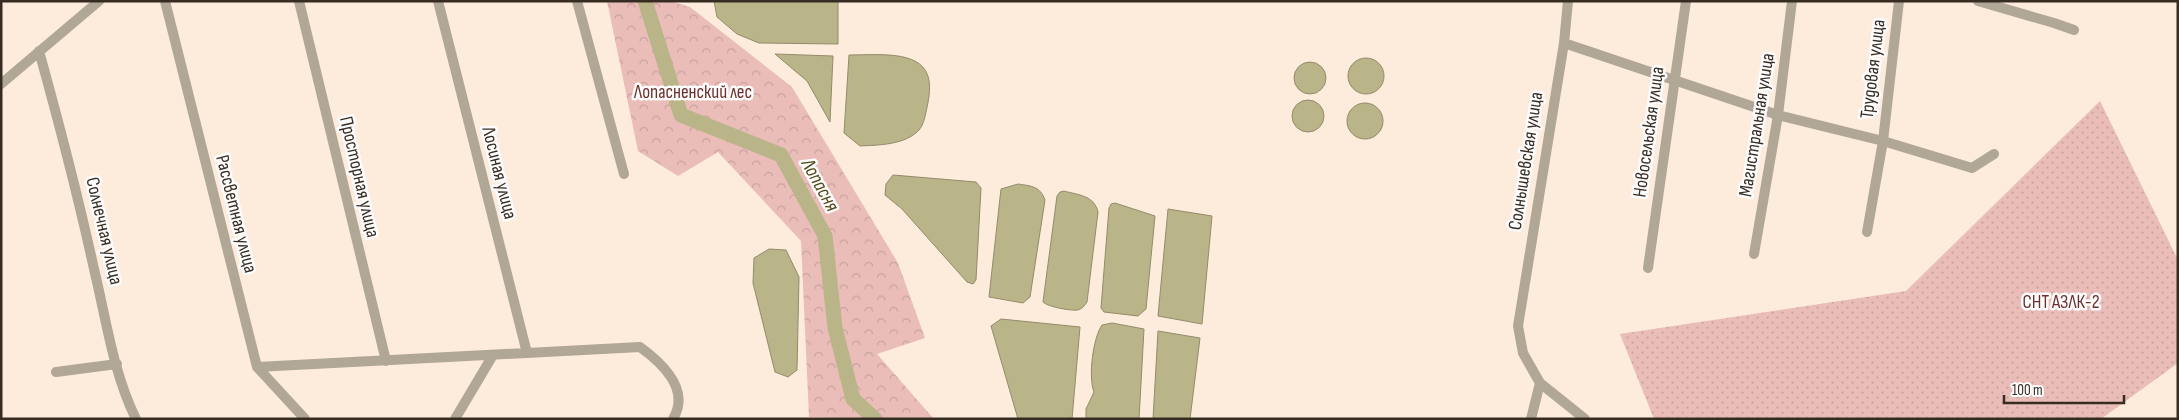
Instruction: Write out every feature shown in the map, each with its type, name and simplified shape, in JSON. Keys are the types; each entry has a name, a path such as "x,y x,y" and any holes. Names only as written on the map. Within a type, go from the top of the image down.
{"street":[{"path":"1,84 98,1"},
{"name":"Рассветная улица","path":"165,1 257,367 305,419"},
{"name":"Просторная улица","path":"299,1 386,361"},
{"name":"Лосиная улица","path":"438,1 526,353"},
{"path":"577,1 624,174"},
{"name":"Солнышевская улица","path":"1540,383 1523,353 1518,326 1564,43 1568,1"},
{"name":"Новосельская улица","path":"1648,268 1686,1"},
{"name":"Магистральная улица","path":"1754,254 1778,115 1792,1"},
{"name":"Трудовая улица","path":"1867,232 1882,141 1899,1"},
{"path":"1978,1 2054,22 2074,30"},
{"path":"1564,43 1778,115 1882,141"},
{"name":"Солнечная улица","path":"39,51 76,187 126,401 136,419"},
{"name":"Трудовая улица","path":"1882,141 1972,168 1994,154"},
{"path":"257,367 640,347 661,362 679,390 677,412 673,419"},
{"path":"455,419 492,355"},
{"path":"56,372 117,364"},
{"path":"1531,419 1540,383 1585,419"}],"green space":[{"name":"Лопасненский лес","path":"607,1 670,1 690,7 792,87 898,263 925,338 877,354 934,419 809,417 801,241 718,152 678,176 638,151"},
{"name":"СНТ АЗЛК-2","path":"2100,101 2178,260 2178,363 2101,419 1654,419 1620,334 1906,291"}],"shaded area":[{"path":"714,1 838,1 838,44 759,43 737,34 717,17"},
{"path":"775,54 833,56 830,122 807,81"},
{"path":"849,55 901,56 916,62 922,67 927,73 930,87 923,124 919,130 907,139 860,146 844,133"},
{"path":"1366,58 1373,59 1379,63 1383,69 1383,83 1379,89 1373,93 1366,94 1359,93 1353,89 1349,83 1348,76 1349,69 1353,63 1359,59"},
{"path":"1310,62 1316,63 1321,67 1325,72 1325,84 1321,89 1316,93 1310,94 1304,93 1299,89 1295,84 1294,78 1295,72 1299,67 1304,63"},
{"path":"1308,100 1314,101 1319,105 1323,110 1323,122 1319,127 1314,131 1308,132 1302,131 1297,127 1293,122 1292,116 1293,110 1297,105 1302,101"},
{"path":"1365,103 1372,104 1378,108 1382,114 1382,128 1378,134 1372,138 1365,139 1358,138 1352,134 1348,128 1347,121 1348,114 1352,108 1358,104"},
{"path":"893,175 976,182 981,188 976,280 973,284 967,282 902,209 885,195 886,184"},
{"path":"1018,184 1038,189 1045,200 1030,297 1023,303 989,297 1001,189"},
{"path":"1064,191 1089,199 1096,206 1098,212 1087,302 1078,310 1050,306 1043,302 1057,196 1060,192"},
{"path":"1115,203 1155,216 1146,309 1138,316 1104,312 1101,308 1109,208 1111,204"},
{"path":"1168,209 1212,216 1202,324 1158,316"},
{"path":"769,249 786,250 799,277 797,370 788,377 775,372 753,283 754,258"},
{"path":"1001,319 1080,327 1072,419 1018,419 991,326"},
{"path":"1112,323 1144,329 1139,419 1086,419 1086,409 1094,392 1091,377 1096,339 1102,325"},
{"path":"1158,331 1200,338 1190,419 1153,419"}],"waterway":[{"name":"Лопасня","path":"645,1 681,115 781,155 825,236 835,328 853,399 875,419"}]}
